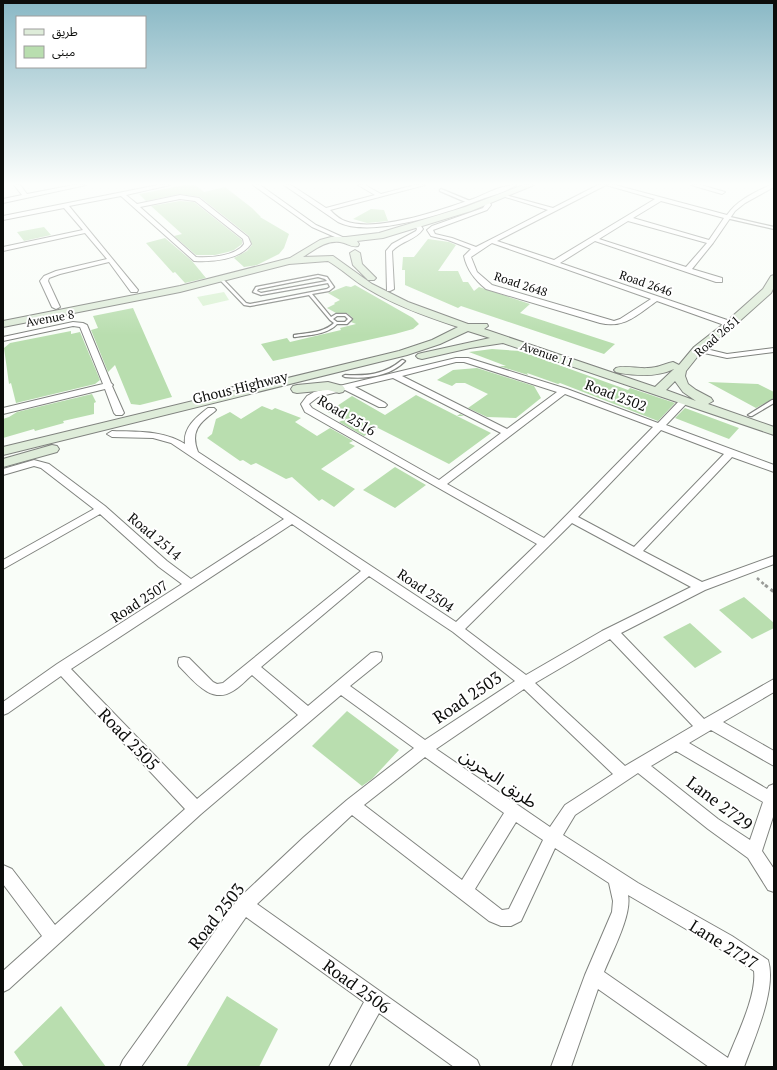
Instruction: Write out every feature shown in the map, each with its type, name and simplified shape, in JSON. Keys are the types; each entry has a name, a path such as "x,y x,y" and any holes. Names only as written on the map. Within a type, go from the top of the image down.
{"main road":[{"path":"289,261 314,246 328,240 347,240 383,235"},
{"path":"4,323 136,299 289,261 344,257 380,236"},
{"path":"347,240 357,245 356,251"},
{"name":"Avenue 11","path":"314,246 312,249 315,254 329,258 341,264 370,286 413,308 620,370 684,401 774,431"},
{"name":"Avenue 11","path":"356,251 356,261 361,269 370,277 390,289 514,343 655,387 707,401 774,424"},
{"name":"Road 2651","path":"655,387 676,367 770,291 774,278"},
{"path":"413,308 442,326 444,334 436,342"},
{"name":"Ghous Highway","path":"3,464 112,434 272,386 403,353 436,342 475,326"},
{"name":"Ghous Highway","path":"3,451 207,406 297,389 344,384 403,361 422,356 475,326"},
{"path":"422,356 446,352 487,341 514,343"},
{"path":"620,370 650,372 676,367 680,383 686,389 707,401"}],"street":[{"path":"3,249 69,235"},
{"path":"90,235 134,290"},
{"path":"168,235 194,259 204,260 240,252 248,245 248,241 242,235"},
{"path":"314,246 318,235"},
{"path":"335,235 347,240"},
{"path":"390,289 389,251 394,245 413,235"},
{"path":"436,235 476,249 504,235"},
{"path":"555,263 601,235"},
{"path":"685,235 711,242"},
{"path":"688,269 716,235"},
{"path":"594,239 719,280"},
{"name":"Road 2646","path":"492,241 730,324"},
{"name":"Road 2648","path":"476,249 467,256 469,266 476,278 489,287 603,321 614,323 623,321 657,298"},
{"path":"56,306 44,282 46,277 58,272 111,260"},
{"name":"Avenue 8","path":"3,339 73,324 83,325 120,413"},
{"path":"698,349 727,356 774,350"},
{"name":"Road 2516","path":"472,361 456,360 394,375 344,384 310,397 305,404 308,410 545,544"},
{"name":"Road 2502","path":"472,361 564,391 774,469"},
{"path":"394,375 508,433"},
{"path":"344,384 382,405"},
{"path":"3,411 109,385"},
{"path":"440,484 564,391"},
{"name":"Road 2502","path":"457,629 571,518 684,401"},
{"path":"193,454 189,439 191,431 207,406"},
{"name":"Road 2504","path":"112,434 154,435 174,441 369,570 457,629 526,681 624,774"},
{"path":"636,552 730,453"},
{"name":"Road 2514","path":"3,472 29,464 41,464 101,509 163,564 191,585"},
{"path":"3,565 101,509"},
{"path":"571,518 701,587"},
{"name":"Road 2507","path":"3,709 62,668 292,519"},
{"name":"Road 2503","path":"130,1067 244,905 310,842 352,805 424,749 526,681 612,632 701,587 774,560"},
{"path":"184,662 210,687 215,690 222,690 228,687 369,570"},
{"path":"612,632 706,724 774,759"},
{"path":"3,983 196,809 376,657"},
{"path":"252,667 308,715"},
{"name":"Road 2505","path":"62,668 196,809"},
{"path":"352,805 495,915 500,918 511,918 515,915 553,838 570,810 624,774 774,685"},
{"path":"341,687 424,749"},
{"name":"Lane 2729","path":"639,765 713,824 754,852 773,797 676,743"},
{"name":"طريق البحرين","path":"424,749 553,838 616,879"},
{"path":"464,892 514,811"},
{"path":"754,852 774,884"},
{"path":"3,873 6,874 53,937"},
{"path":"560,1067 594,975 620,912 621,901 616,879"},
{"name":"Lane 2727","path":"616,879 762,966 765,973 756,1008 734,1067"},
{"name":"Road 2506","path":"244,905 470,1067"},
{"path":"594,975 724,1067"},
{"path":"339,1067 376,999"}],"lane":[{"path":"221,279 245,304 253,304 331,289 332,286 324,277 318,276 261,287 255,290 257,294 328,282"},
{"path":"274,292 279,299"},
{"path":"309,293 336,324"},
{"path":"295,336 328,330 336,324 346,323 350,319 349,317 341,315 332,317 331,320"},
{"path":"750,415 774,401"}],"path":[{"path":"747,570 774,592"}],"green space":[{"path":"224,292 229,300 203,306 197,297"}],"building":[{"path":"19,235 51,235 24,241"},
{"path":"236,235 242,240 242,244 234,250 228,252 215,255 196,255 174,236"},
{"path":"248,235 289,235 284,248 279,254 257,265 244,267 234,258 247,251 252,245"},
{"path":"165,238 192,261 206,278 185,283 175,272 173,273 146,243"},
{"path":"428,239 449,242 456,245 438,271 458,271 463,282 468,282 474,291 479,287 530,304 520,313 615,344 604,354 461,306 458,308 405,285 405,270 402,270 403,257 414,257"},
{"path":"355,285 413,318 419,324 413,329 395,334 273,361 261,344 287,338 290,342 341,330 340,328 356,324 351,322 353,318 347,313 336,313 327,308 340,300 328,293 346,286 351,287"},
{"path":"133,308 172,397 140,405 131,404 115,365 108,372 91,330 98,328 93,316"},
{"path":"71,331 71,334 80,332 100,380 95,384 16,403 11,383 9,384 4,348 10,343"},
{"path":"492,349 520,351 628,390 630,388 675,403 658,421 560,383 558,384 527,373 528,375 499,366 506,366 469,352"},
{"path":"477,368 534,386 541,398 516,418 487,417 468,408 488,394 465,383 456,383 452,386 437,380 453,370"},
{"path":"708,382 758,384 774,392 774,398 756,408"},
{"path":"92,394 96,402 94,403 94,414 63,421 64,423 35,431 34,429 3,438 3,419 17,412"},
{"path":"416,395 491,433 449,464 378,428 364,436 339,422 343,420 328,412 352,396 385,415"},
{"path":"262,406 272,410 275,408 301,418 295,422 317,436 330,428 353,441 349,443 355,446 321,469 355,489 334,507 322,499 319,501 292,477 286,479 256,463 251,465 243,460 240,461 207,438 212,434 216,419 230,412 241,419"},
{"path":"685,408 739,428 729,439 675,418"},
{"path":"395,467 426,485 395,508 363,490"},
{"path":"744,597 774,623 774,628 752,639 719,610"},
{"path":"690,623 722,652 695,668 663,637"},
{"path":"347,711 399,750 372,779 362,786 312,746"},
{"path":"227,996 278,1029 259,1067 186,1067"},
{"path":"61,1006 106,1067 24,1067 14,1052"}]}
